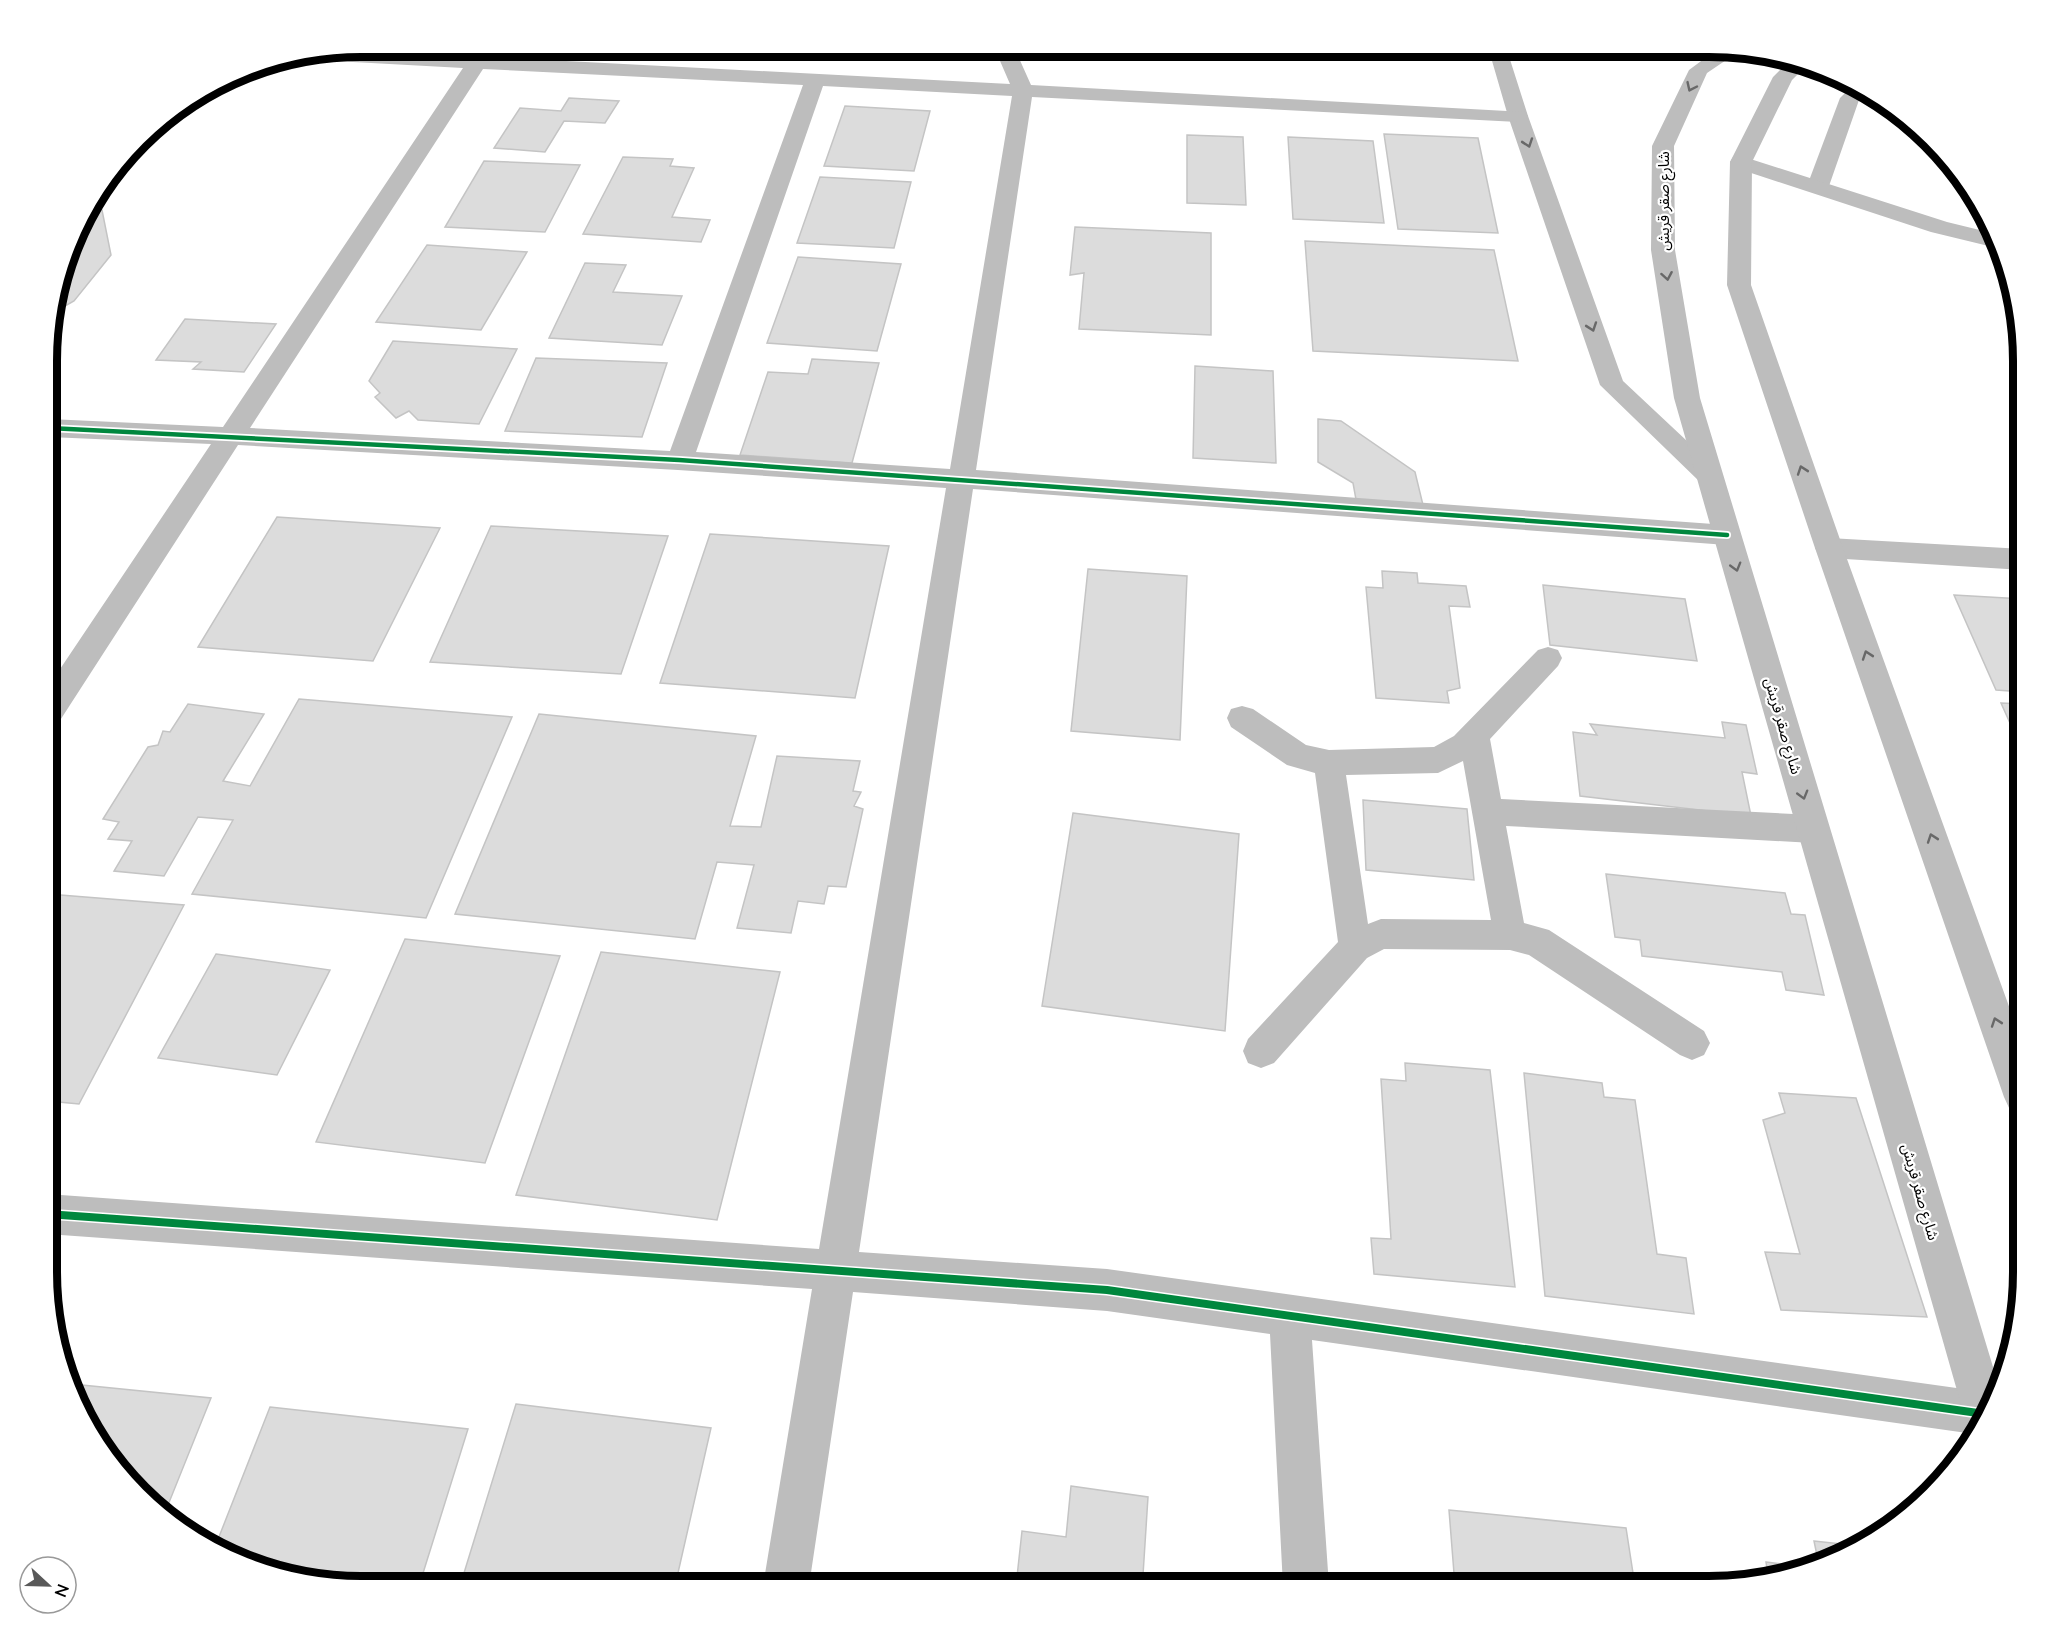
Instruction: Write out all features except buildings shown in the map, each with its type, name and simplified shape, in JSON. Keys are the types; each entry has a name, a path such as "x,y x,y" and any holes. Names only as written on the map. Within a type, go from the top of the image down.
{"street":[{"path":"57,699 480,57"},
{"path":"520,57 815,80 1518,116"},
{"path":"788,1576 1023,90 1008,57"},
{"name":"شارع صقر قريش","path":"1718,57 1699,70 1663,146 1663,250 1688,398 1983,1406"},
{"path":"1793,68 1783,77 1741,162 1739,285 1829,548 2013,1069"},
{"path":"680,461 815,80"},
{"path":"1741,162 1939,227 1987,239"},
{"path":"57,428 232,435 962,477 1727,535"},
{"path":"1829,548 2013,559"},
{"path":"57,1215 1107,1290 1978,1413"},
{"path":"1290,1316 1305,1576"}],"lane":[{"path":"1500,57 1518,116 1612,385 1710,477"},
{"path":"1818,186 1850,98 1854,94"},
{"path":"1242,718 1298,756 1329,763 1438,760 1465,745 1548,658"},
{"path":"1474,736 1510,935"},
{"path":"1329,763 1355,947"},
{"path":"1488,812 1813,829"},
{"path":"1261,1051 1355,947 1381,934 1510,935 1536,941 1692,1043"}],"cycle path":[{"path":"57,428 679,460 1098,488 1727,535"},
{"path":"57,1215 1107,1290 1978,1413"}]}
